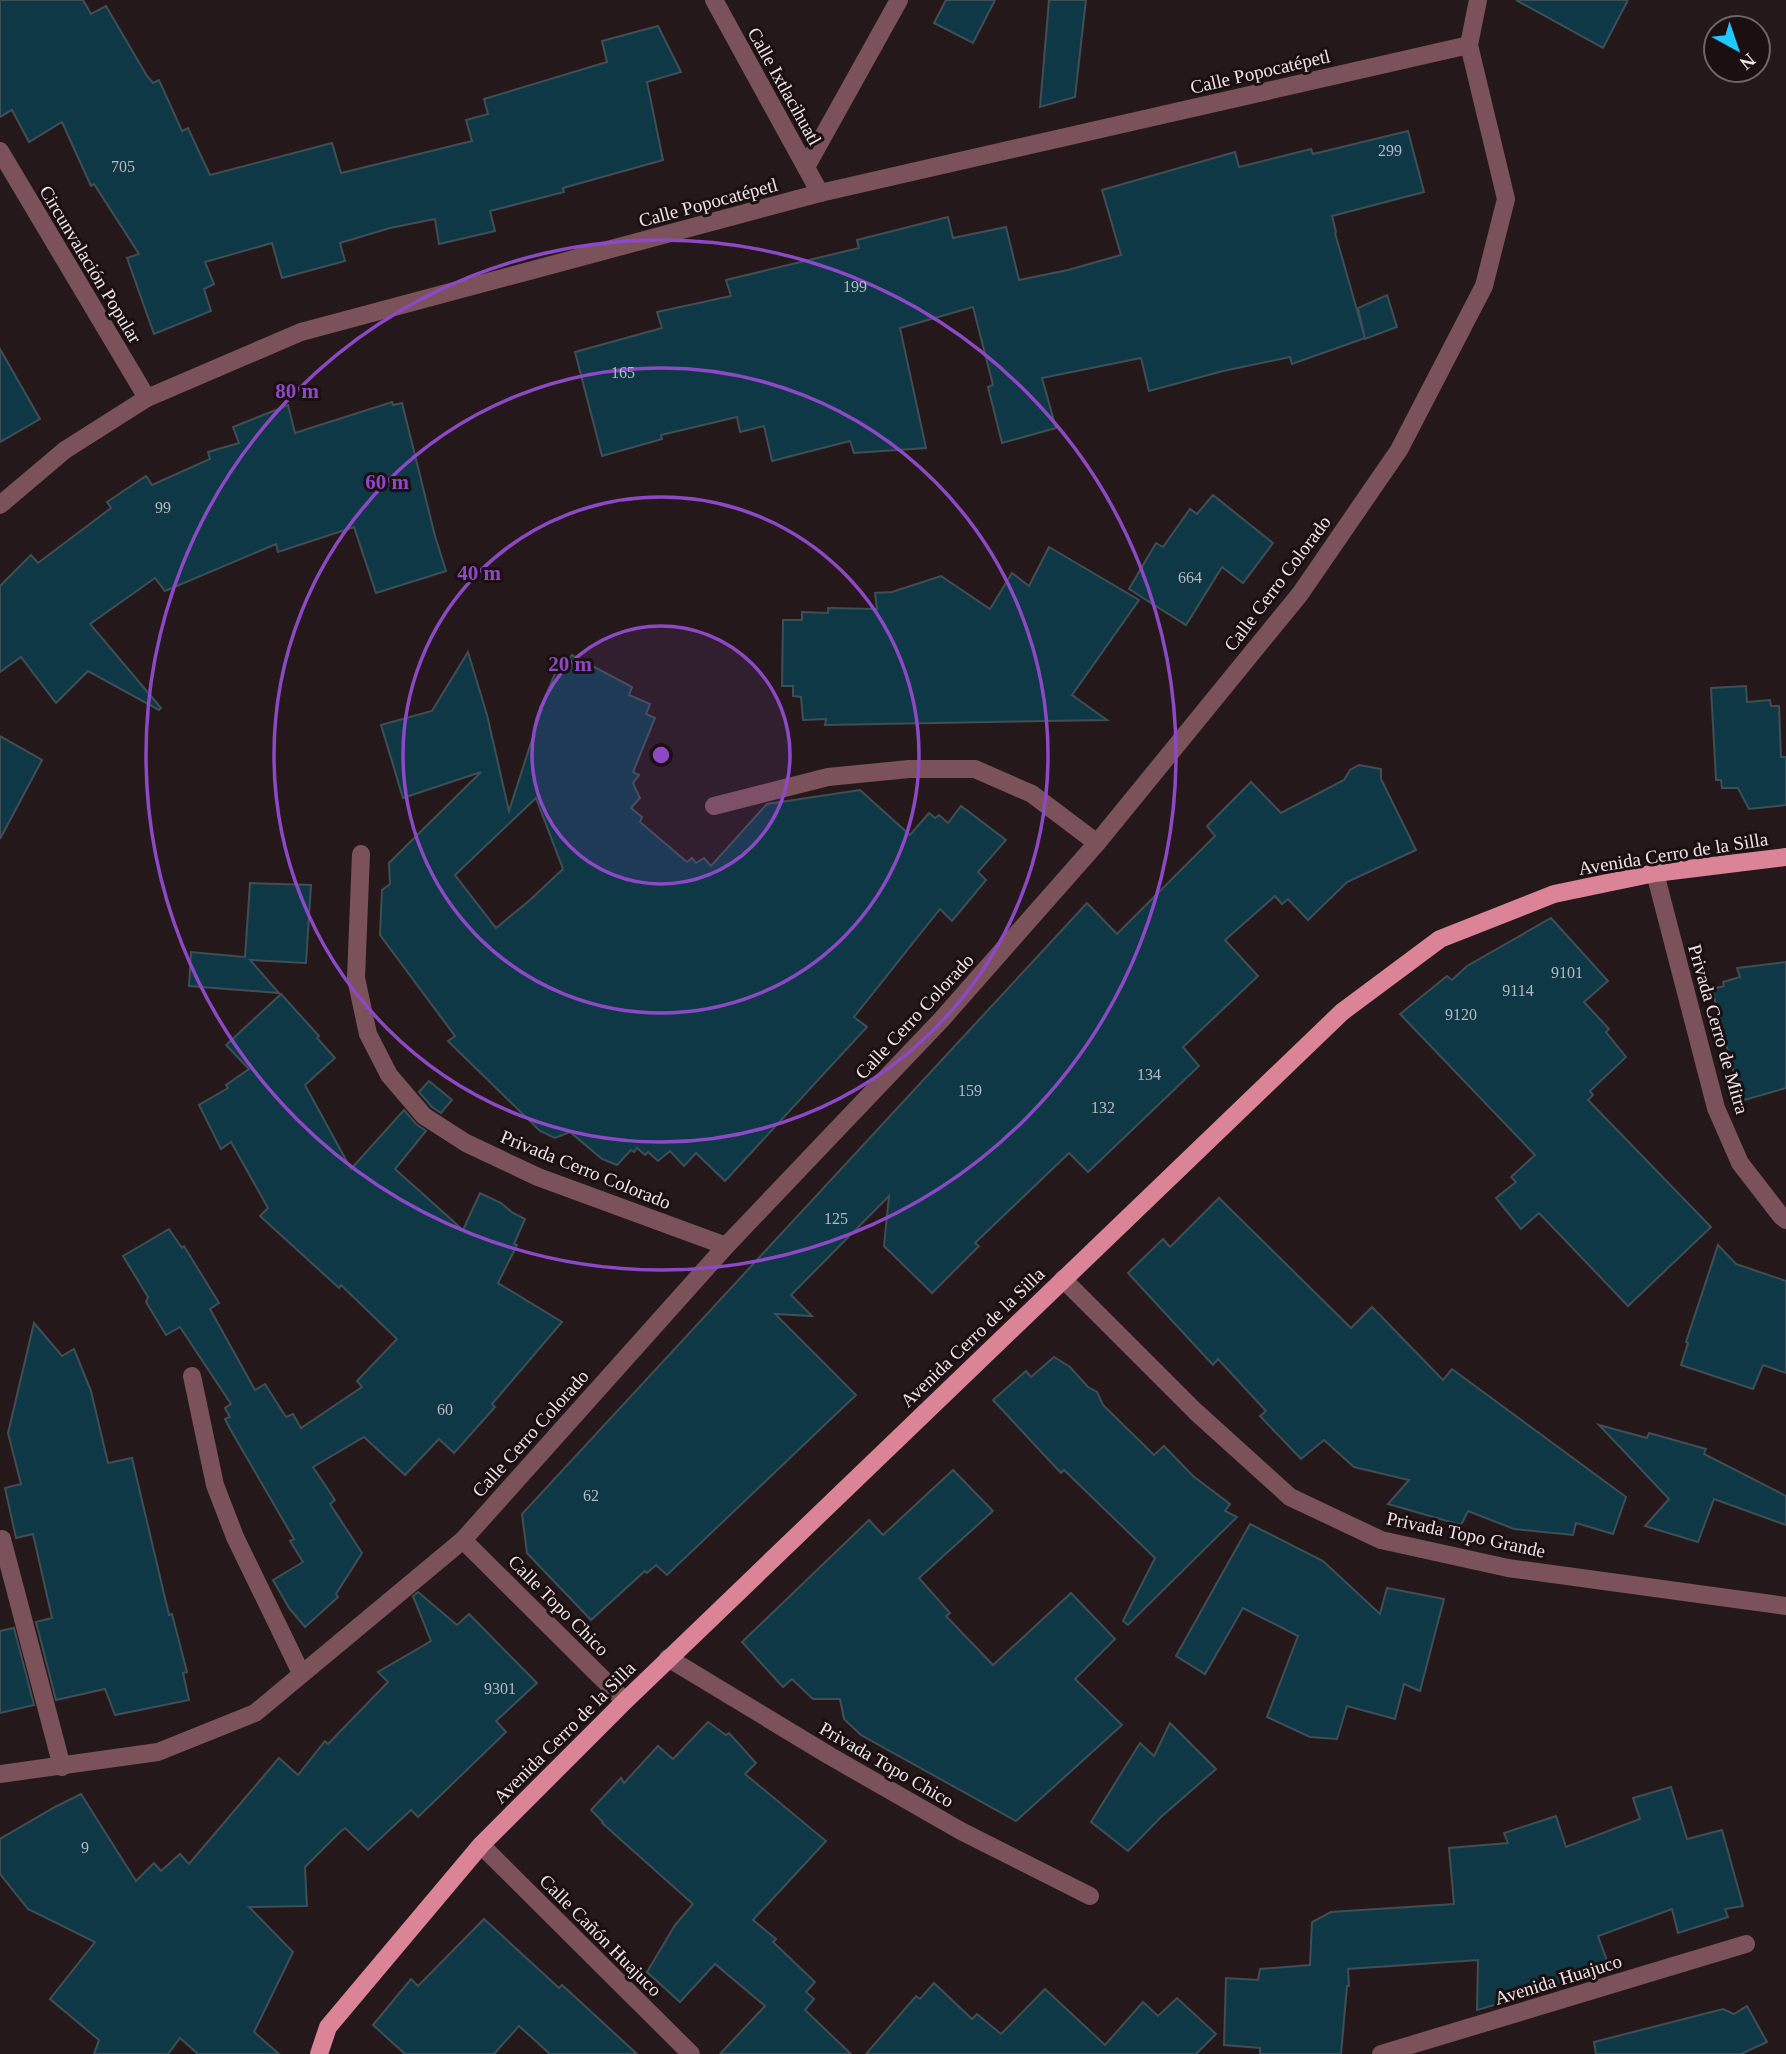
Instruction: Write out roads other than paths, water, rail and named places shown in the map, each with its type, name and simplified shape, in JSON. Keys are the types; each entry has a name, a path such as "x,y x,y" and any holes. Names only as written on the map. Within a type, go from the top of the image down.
{"main road":[{"name":"Avenida Cerro de la Silla","path":"319,2054 328,2027 481,1845 668,1658 1342,1012 1440,939 1554,894 1655,873 1786,857"}],"street":[{"name":"Calle Ixtlacihuatl","path":"714,0 820,193"},
{"path":"806,167 899,0"},
{"name":"Calle Cerro Colorado","path":"0,1774 158,1752 255,1713 463,1540 726,1246 942,1019 1097,843 1300,594 1399,450 1484,286 1506,199 1469,45 1478,0"},
{"name":"Calle Popocatépetl","path":"0,505 65,450 146,398 301,332 820,193 1469,45"},
{"name":"Circunvalación Popular","path":"0,151 146,398"},
{"path":"714,806 828,777 909,769 975,769 1032,794 1097,843"},
{"name":"Privada Cerro Colorado","path":"360,854 356,978 368,1034 388,1075 424,1116 466,1143 538,1177 726,1246"},
{"name":"Privada Cerro de Mitra","path":"1655,873 1716,1108 1740,1163 1786,1220"},
{"name":"Privada Topo Grande","path":"1062,1279 1196,1412 1290,1497 1381,1540 1508,1569 1786,1606"},
{"path":"192,1376 215,1485 235,1537 301,1673"},
{"path":"2,1539 62,1767"},
{"name":"Calle Topo Chico","path":"463,1540 625,1701"},
{"name":"Privada Topo Chico","path":"668,1658 949,1824 1090,1896"},
{"name":"Calle Cañón Huajuco","path":"481,1845 691,2054"},
{"name":"Avenida Huajuco","path":"1381,2054 1746,1944"}]}
